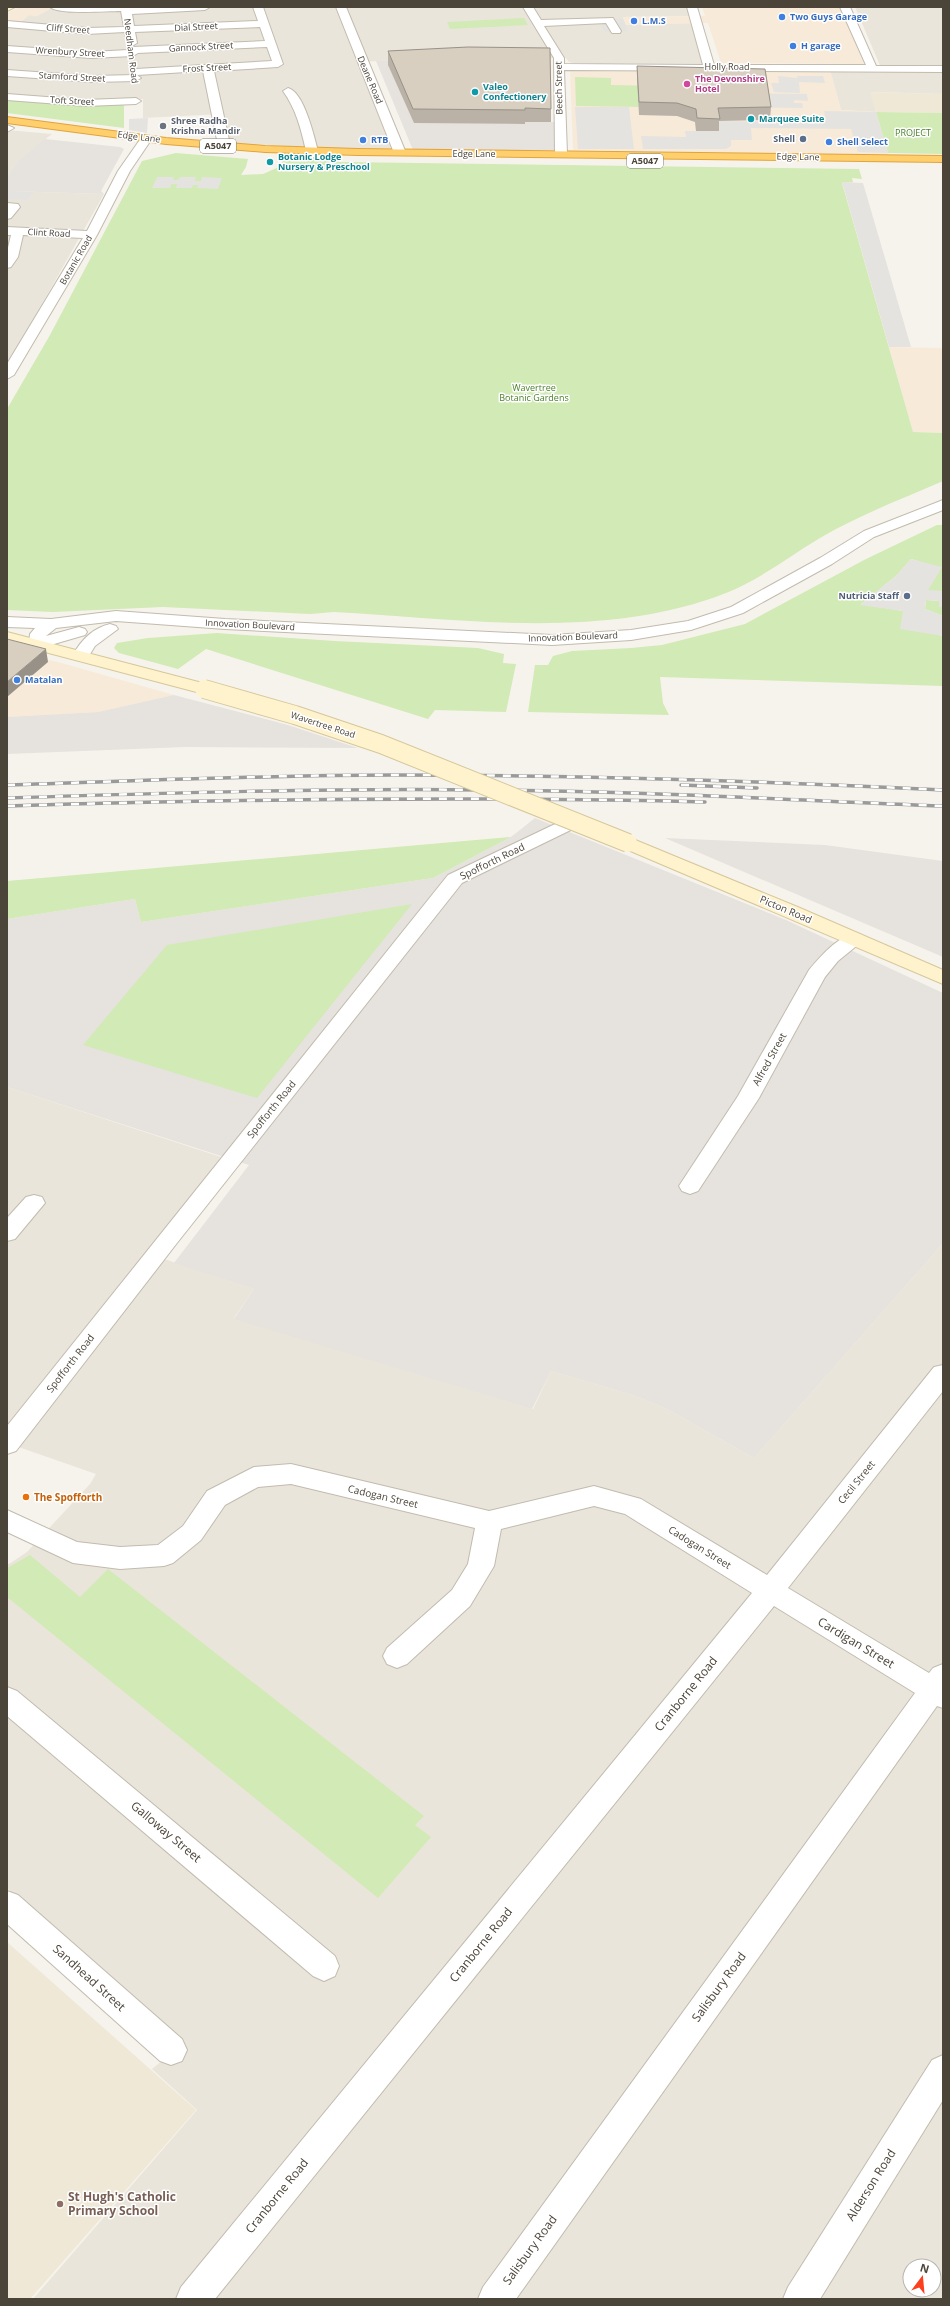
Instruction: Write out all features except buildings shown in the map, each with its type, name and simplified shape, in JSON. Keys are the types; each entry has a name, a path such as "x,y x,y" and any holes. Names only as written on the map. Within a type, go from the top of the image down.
{"highway":[{"name":"Edge Lane","path":"7,126 214,151 943,159"},
{"name":"Edge Lane","path":"7,126 311,153 424,160 943,164"}],"main road":[{"name":"Wavertree Road","path":"7,637 81,655 295,715 381,744 628,843"},
{"name":"Picton Road","path":"628,843 943,978"}],"street":[{"path":"55,7 88,9 205,7"},
{"path":"258,7 270,44"},
{"name":"Deane Road","path":"341,7 400,152"},
{"name":"Beech Street","path":"528,7 559,58 561,154"},
{"path":"692,7 709,67"},
{"path":"845,7 872,68"},
{"name":"Needham Road","path":"126,8 136,75 136,105"},
{"path":"537,23 609,20 616,31"},
{"name":"Cliff Street","path":"7,24 87,32 129,30"},
{"name":"Dial Street","path":"129,30 264,24"},
{"name":"Gannock Street","path":"133,52 270,44"},
{"name":"Frost Street","path":"136,75 208,68 278,64 270,44"},
{"name":"Wrenbury Street","path":"7,49 91,55 133,52"},
{"name":"Holly Road","path":"559,67 943,69"},
{"path":"208,68 223,140"},
{"name":"Stamford Street","path":"7,73 93,80 136,75"},
{"path":"288,91 294,96 311,153"},
{"name":"Toft Street","path":"7,97 136,105"},
{"name":"Botanic Road","path":"7,376 91,235 124,171 143,143"},
{"path":"7,207 14,207 7,216"},
{"path":"7,264 12,257 13,231"},
{"name":"Clint Road","path":"13,231 91,235"},
{"name":"Innovation Boulevard","path":"7,622 51,624 116,616 175,619 225,624 546,640 631,635 691,625 737,610 826,561 869,534 943,505"},
{"name":"Innovation Boulevard","path":"37,644 68,634 134,628 175,619"},
{"path":"37,644 38,634 51,624"},
{"name":"Innovation Boulevard","path":"81,655 87,644 95,636 110,629"},
{"name":"Spofforth Road","path":"7,1444 165,1242 455,879 574,821"},
{"name":"Alfred Street","path":"690,1186 748,1098 816,974 831,957 855,939"},
{"path":"7,1234 34,1203"},
{"name":"Cecil Street","path":"770,1591 943,1374"},
{"name":"Cadogan Street","path":"7,1520 73,1552 120,1558 164,1555 192,1534 216,1498 254,1477 290,1474 489,1521 594,1496 632,1506 770,1591"},
{"path":"397,1656 461,1598 480,1566 489,1521"},
{"name":"Cardigan Street","path":"770,1591 940,1687"},
{"name":"Cranborne Road","path":"193,2299 770,1591"},
{"name":"Salisbury Road","path":"495,2299 940,1687"},
{"name":"Galloway Street","path":"7,1699 324,1966"},
{"name":"Sandhead Street","path":"7,1905 171,2050"},
{"name":"Alderson Road","path":"800,2299 941,2078"}],"shaded area":[{"path":"20,7 53,7 37,16 29,15 18,24 7,27 7,13"},
{"path":"53,7 687,7 690,16 623,17 626,25 692,23 703,64 573,63 569,62 566,58 457,57 358,62 391,148 344,149 229,143 223,114 143,118 143,99 87,101 7,95 7,27 18,24 29,15 37,16"},
{"path":"702,7 840,7 864,64 721,63 708,23 626,25 623,17 705,16"},
{"path":"855,7 943,7 943,92 941,94 871,92 876,112 841,110 830,70 882,70"},
{"path":"623,19 628,31 605,32 596,20"},
{"path":"457,57 551,122 556,122 555,150 413,150 376,61"},
{"path":"570,70 830,70 841,110 876,112 889,155 574,150"},
{"path":"778,76 797,78 797,76 823,76 825,83 799,82 800,93 774,92 771,83 779,83"},
{"path":"870,92 940,94 943,92 943,113 876,112"},
{"path":"722,93 807,94 808,101 794,100 794,103 802,103 803,108 712,107"},
{"path":"575,107 629,107 634,149 578,149"},
{"path":"824,111 876,112 888,153 858,152 851,129 751,128 752,140 731,140 731,146 726,149 643,149 641,136 686,137 685,131 718,131 717,121 822,122 826,120"},
{"path":"148,118 147,133 129,130 129,119"},
{"path":"7,130 52,134 19,160 7,177"},
{"path":"45,139 120,147 124,149 101,191 104,194 7,191 7,177 19,160"},
{"path":"157,177 174,177 173,180 178,180 180,177 196,177 195,181 201,181 202,177 222,178 218,189 197,188 198,185 193,185 192,188 176,188 177,184 171,184 170,188 152,188"},
{"path":"842,182 863,183 911,347 889,347"},
{"path":"7,191 104,194 7,366"},
{"path":"7,191 34,192 28,200 7,199"},
{"path":"889,347 943,348 943,433 913,432"},
{"name":"Nutricia Staff","path":"911,559 942,567 928,590 943,591 943,607 939,607 939,601 926,600 925,609 943,616 943,636 900,629 903,611 860,605 896,576"},
{"path":"7,649 174,695 98,712 7,717"},
{"path":"174,695 288,725 358,748 185,747 7,754 7,717 98,712"},
{"path":"535,818 786,920 943,993 943,1243 754,1458 667,1409 636,1396 551,1371 532,1409 234,1319 254,1289 174,1263 249,1165 7,1087 7,919 135,899 141,922 433,878 511,837"},
{"path":"665,838 825,845 943,861 943,957"},
{"path":"7,1087 221,1157 146,1253 254,1289 234,1318 533,1409 551,1371 636,1396 667,1409 754,1458 943,1243 943,2299 33,2299 197,2110 152,2069 184,2043 7,1888 7,1563 9,1564 27,1552 90,1484 96,1474 7,1443"},
{"name":"St Hugh's Catholic Primary School","path":"7,1942 196,2110 30,2299 7,2299"}],"green space":[{"path":"524,18 528,25 450,29 447,22"},
{"path":"575,77 611,78 611,85 657,86 712,108 576,106"},
{"path":"7,100 82,106 124,105 124,128 7,113"},
{"name":"PROJECT","path":"876,112 943,113 943,154 888,153"},
{"name":"Wavertree Botanic Gardens","path":"176,153 248,159 246,167 241,175 263,174 281,166 283,158 342,162 859,169 862,179 852,178 853,182 842,183 913,432 943,433 943,481 850,522 820,538 762,575 738,588 679,608 631,617 582,622 532,623 482,622 334,612 310,614 163,607 53,612 7,610 7,409 50,335 142,161"},
{"path":"937,525 943,525 943,591 927,591 941,568 911,559 896,576 861,604 903,611 939,635 943,636 943,686 660,677 663,703 669,715 528,712 535,665 548,665 553,656 572,651 662,645 745,624 866,559"},
{"path":"926,600 939,601 939,607 943,607 943,616 925,609"},
{"path":"217,633 335,641 478,648 504,654 503,663 516,664 506,712 435,710 428,719 206,649 178,669 119,653 114,648 117,643 148,638"},
{"path":"511,837 433,878 141,922 135,899 7,919 7,881"},
{"path":"412,904 257,1098 83,1045 167,945"},
{"path":"30,1555 80,1597 108,1569 424,1816 415,1825 431,1837 378,1898 7,1597 7,1568"}],"railway":[{"path":"7,785 200,778 462,775 668,779 943,790"},
{"path":"681,785 757,788"},
{"path":"7,798 307,790 487,790 658,794 943,806"},
{"path":"7,806 356,799 530,799 705,802"}],"place":[{"name":"Two Guys Garage","path":"782,17"},
{"name":"L.M.S","path":"634,21"},
{"name":"H garage","path":"793,46"},
{"name":"The Devonshire Hotel","path":"687,84"},
{"name":"Valeo Confectionery","path":"475,92"},
{"name":"Marquee Suite","path":"751,119"},
{"name":"Shree Radha Krishna Mandir","path":"163,126"},
{"name":"Shell","path":"803,139"},
{"name":"RTB","path":"363,140"},
{"name":"Shell Select","path":"829,142"},
{"name":"Botanic Lodge Nursery & Preschool","path":"270,162"},
{"name":"Nutricia Staff","path":"907,596"},
{"name":"Matalan","path":"17,680"},
{"name":"The Spofforth","path":"26,1497"},
{"name":"St Hugh's Catholic Primary School","path":"60,2204"}]}
